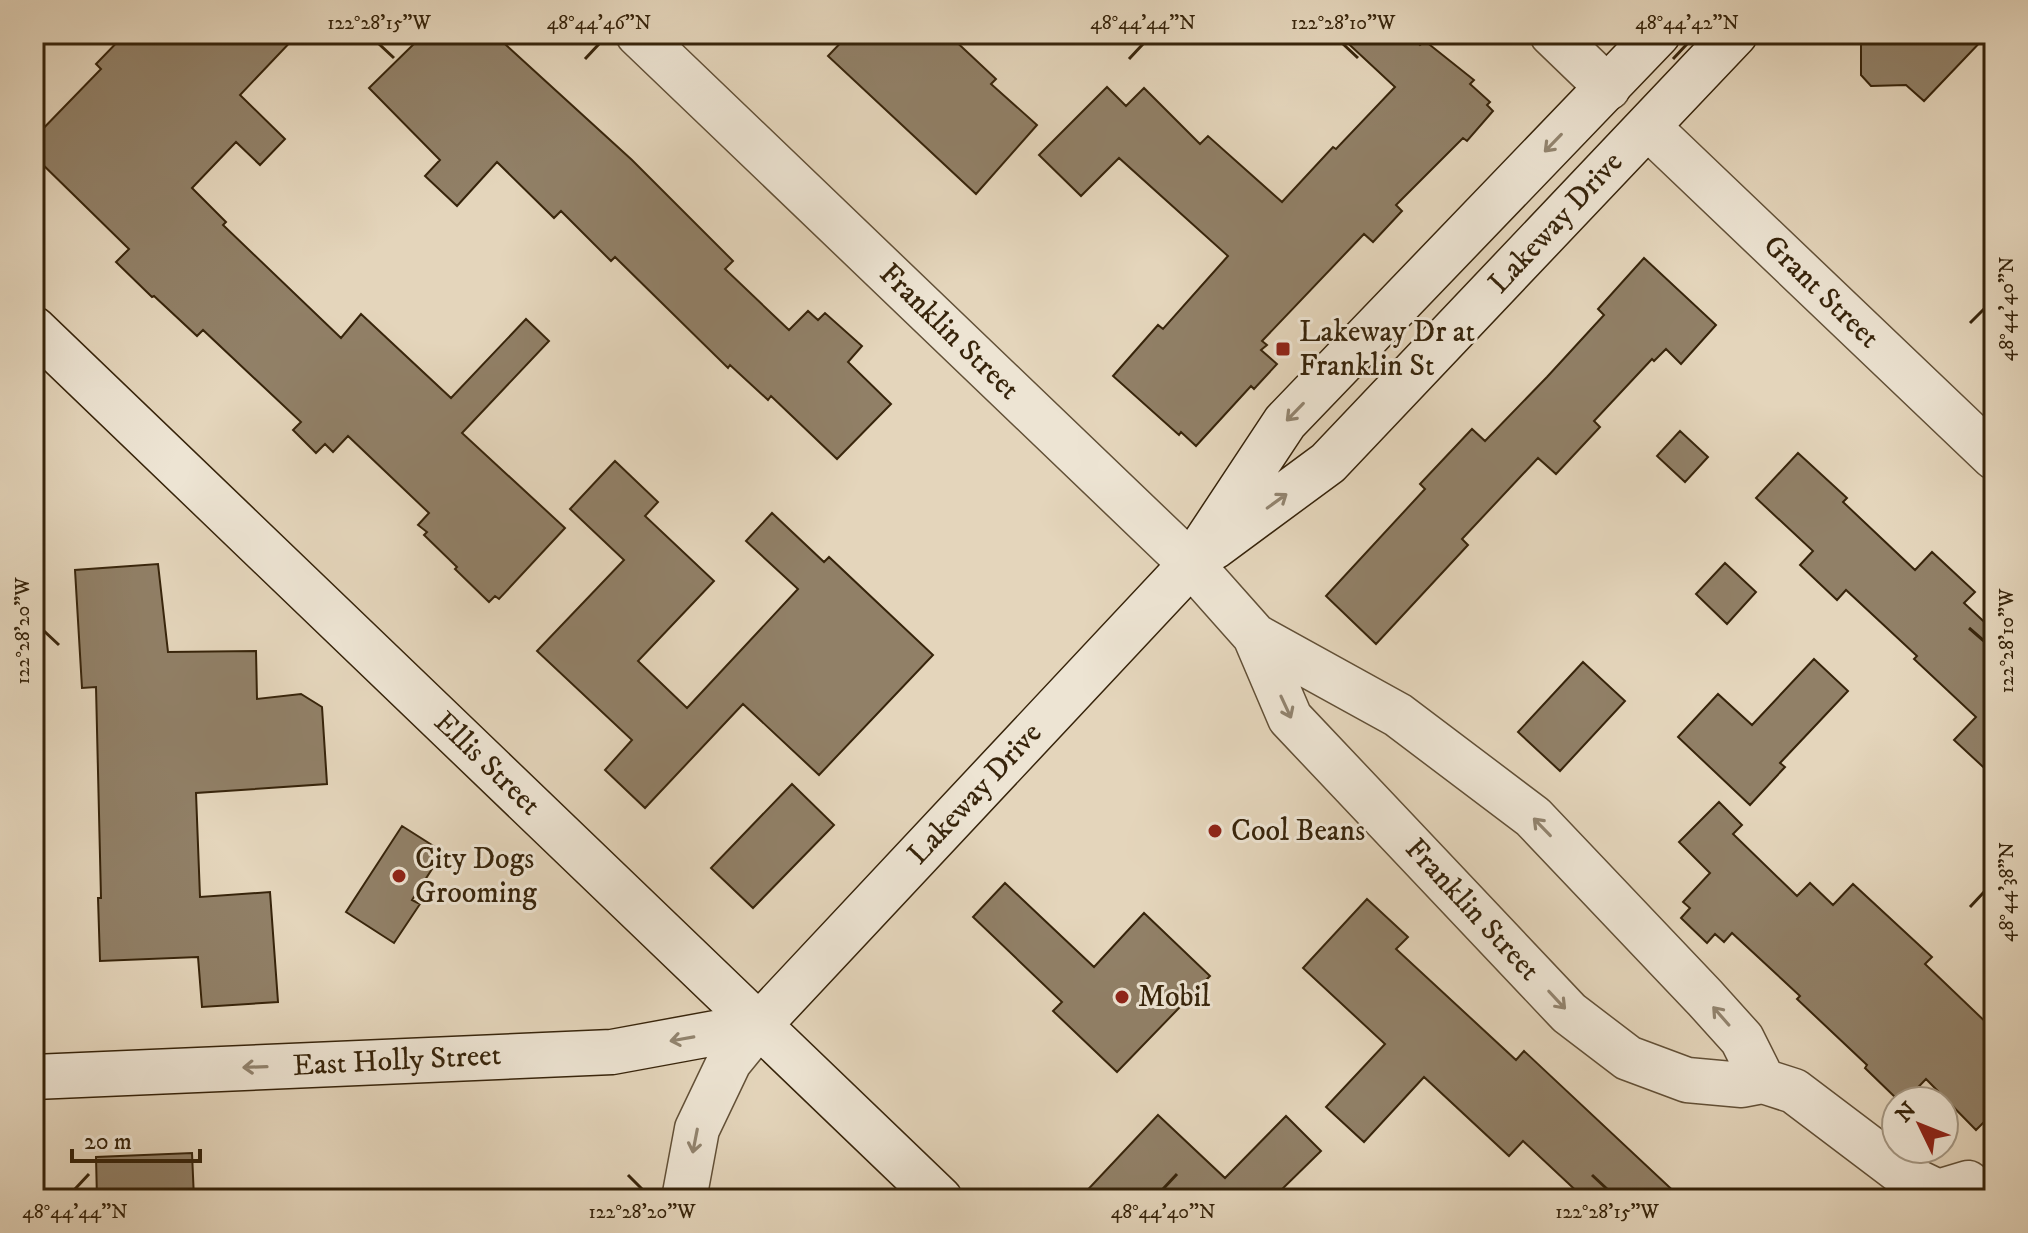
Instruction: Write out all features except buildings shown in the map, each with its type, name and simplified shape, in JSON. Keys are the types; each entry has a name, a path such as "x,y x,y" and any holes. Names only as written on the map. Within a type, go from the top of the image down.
{"street":[{"name":"Franklin Street","path":"638,34 1191,564 1255,636 1290,718 1569,1013 1628,1058 1687,1080 1742,1085 1763,1081 1794,1091 1919,1182 1938,1192 1968,1183"},
{"path":"1552,34 1608,88"},
{"name":"Lakeway Drive","path":"684,1199 697,1129 729,1062 759,1025 1191,564 1285,422 1658,34"},
{"path":"1648,127 1646,98 1695,34"},
{"name":"Lakeway Drive","path":"1191,564 1328,463 1735,34"},
{"name":"Grant Street","path":"1648,127 1994,457"},
{"name":"Ellis Street","path":"34,329 940,1199"},
{"name":"Franklin Street","path":"1255,636 1398,715 1533,817 1742,1039 1763,1081"},
{"name":"East Holly Street","path":"34,1077 612,1052 759,1025"}],"place":[{"name":"Lakeway Dr at Franklin St","path":"1283,349"},
{"name":"Cool Beans","path":"1215,831"},
{"name":"City Dogs Grooming","path":"399,876"},
{"name":"Mobil","path":"1122,997"}]}
